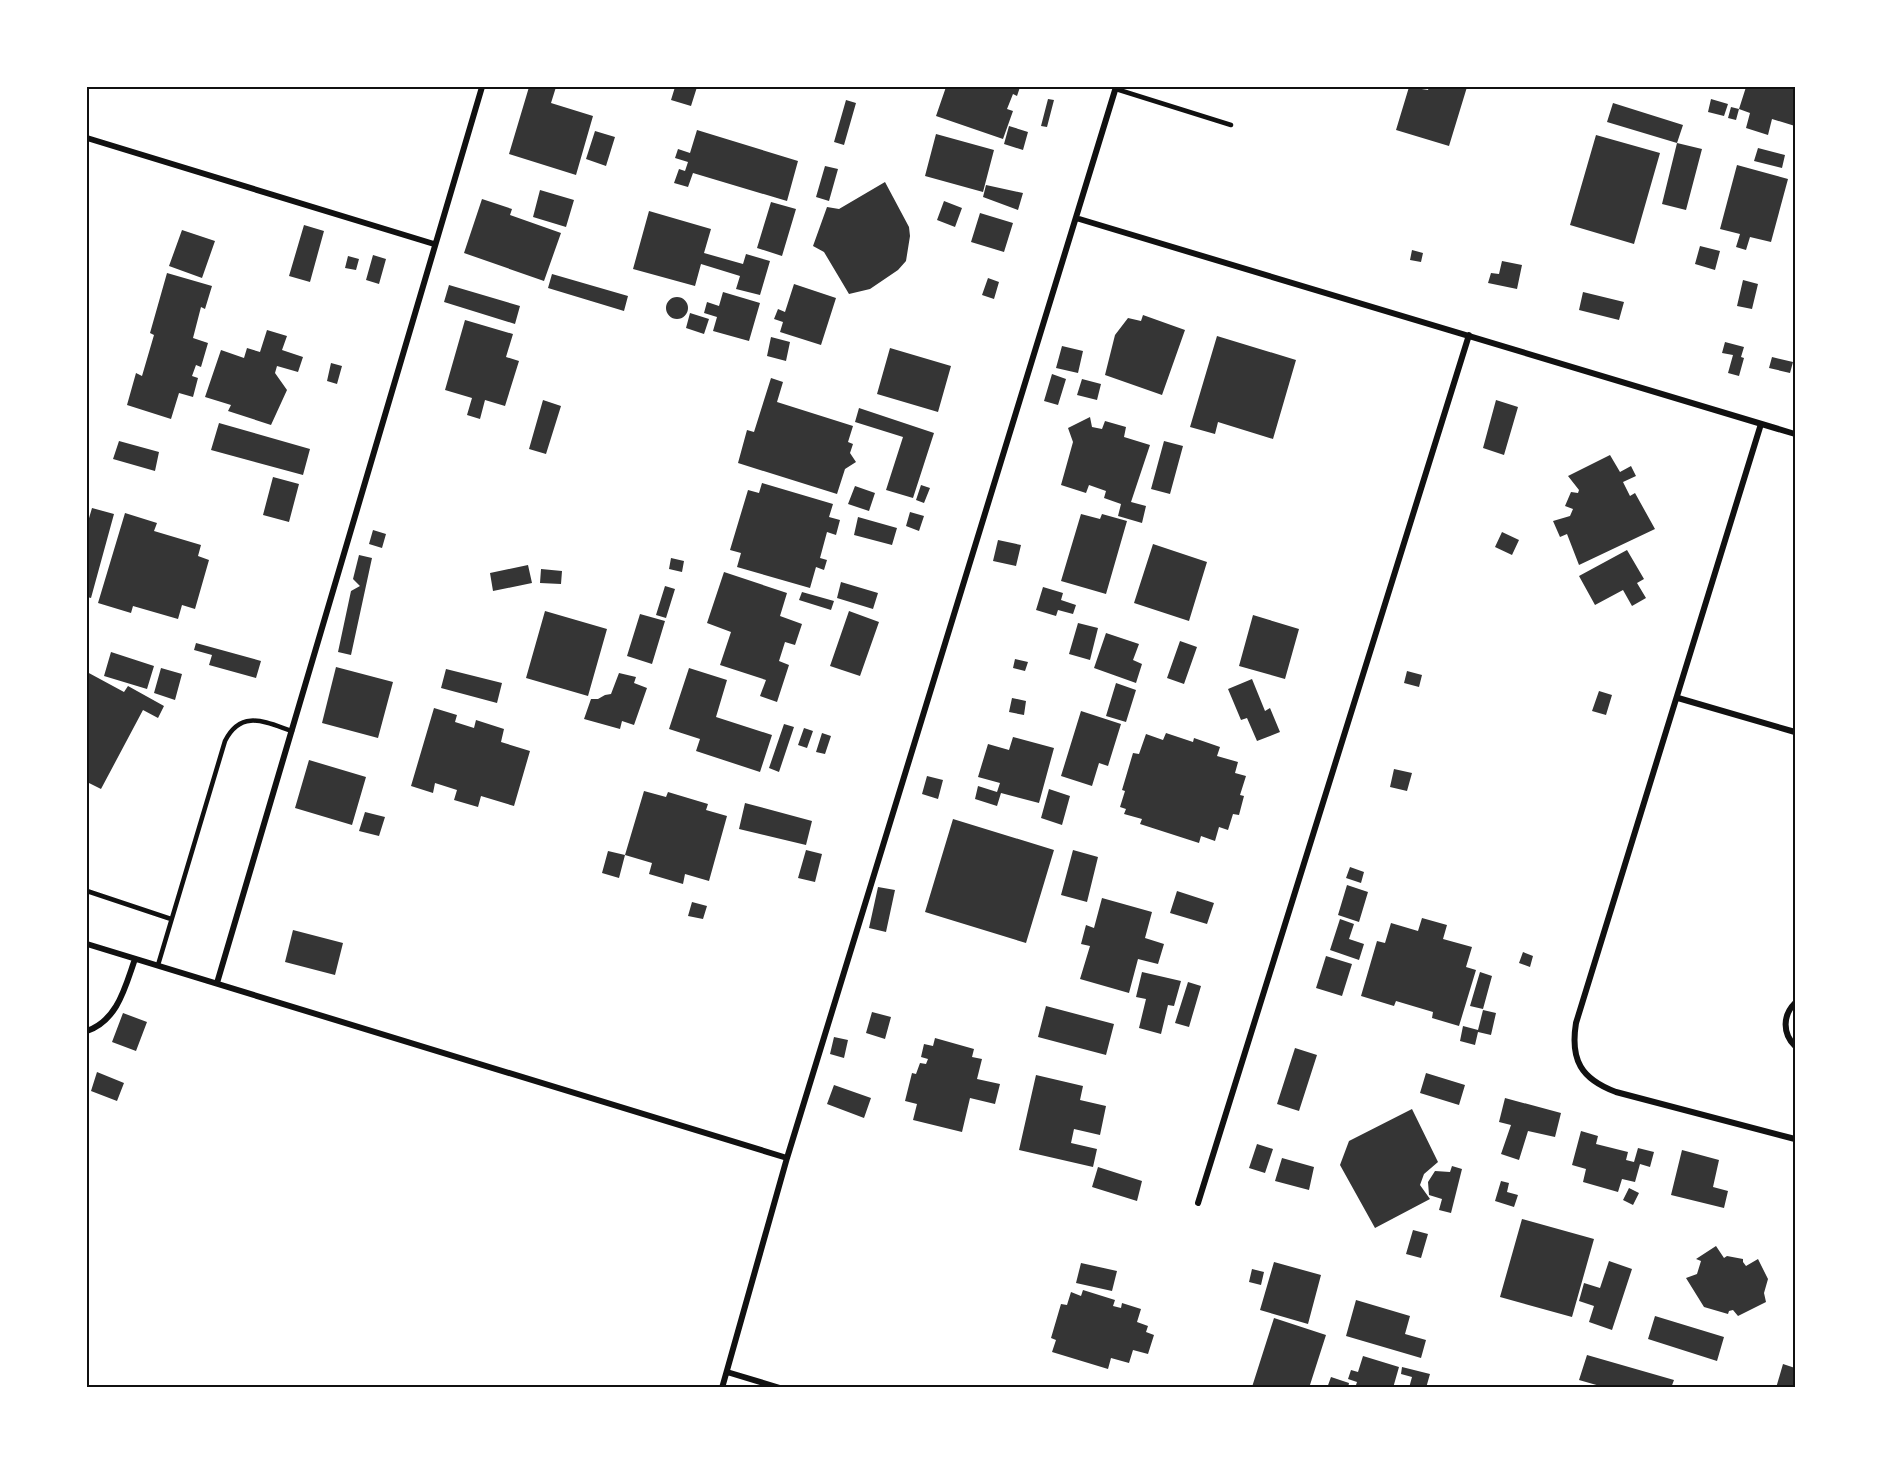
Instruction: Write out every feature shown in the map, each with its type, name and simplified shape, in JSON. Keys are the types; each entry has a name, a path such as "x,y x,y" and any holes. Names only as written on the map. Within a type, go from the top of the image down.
{"street":[{"path":"217,983 482,87"},
{"path":"722,1388 787,1158 1116,88"},
{"path":"87,138 434,244"},
{"path":"1076,218 1795,434"},
{"path":"1198,1203 1469,335"},
{"path":"1761,424 1576,1023 1573,1041 1576,1059 1585,1074 1599,1086 1795,1139"},
{"path":"1678,698 1795,732"},
{"path":"87,944 787,1158"},
{"path":"87,1031 105,1022 116,1009 135,959"},
{"path":"1795,1003 1787,1015 1785,1024 1787,1034 1795,1046"},
{"path":"727,1372 780,1388"}],"lane":[{"path":"1116,88 1231,125"},
{"path":"158,965 230,732 237,725 258,720 292,731"},
{"path":"87,891 171,919"}],"building":[{"path":"529,87 556,87 551,103 593,116 576,175 509,154"},
{"path":"675,87 697,87 691,106 671,100"},
{"path":"946,87 1020,87 1017,96 1013,94 1007,109 1013,111 1003,139 936,116"},
{"path":"1409,87 1428,90 1429,87 1467,87 1449,146 1396,130"},
{"path":"1746,87 1795,89 1795,126 1772,119 1768,135 1746,128 1750,113 1739,109"},
{"path":"1048,99 1054,100 1047,127 1041,126"},
{"path":"1711,99 1728,104 1724,116 1708,112"},
{"path":"846,100 856,103 844,145 834,142"},
{"path":"1613,103 1683,125 1677,143 1607,122"},
{"path":"1731,107 1739,109 1736,120 1728,118"},
{"path":"1009,126 1028,132 1023,150 1004,144"},
{"path":"697,130 798,161 787,201 693,173 688,187 674,183 679,169 685,171 688,162 675,158 678,149 690,153"},
{"path":"595,131 615,137 606,166 586,159"},
{"path":"936,134 994,150 983,192 925,176"},
{"path":"1596,135 1660,153 1634,244 1570,225"},
{"path":"1677,143 1702,149 1686,210 1662,204"},
{"path":"1758,148 1785,155 1782,168 1754,161"},
{"path":"1737,165 1788,179 1771,242 1750,237 1746,250 1736,247 1740,234 1720,229"},
{"path":"825,166 838,169 829,201 816,197"},
{"path":"885,182 909,227 906,261 898,270 870,289 849,294 824,252 813,246 827,207 839,209"},
{"path":"986,185 1023,193 1018,210 983,197"},
{"path":"540,190 574,200 566,227 533,217"},
{"path":"482,199 512,209 510,215 561,233 544,281 464,253"},
{"path":"944,201 962,208 955,227 937,220"},
{"path":"771,202 796,209 782,256 757,248"},
{"path":"649,211 711,229 704,253 743,264 746,254 770,261 760,295 736,289 740,276 701,264 695,286 633,269"},
{"path":"980,213 1013,223 1004,252 971,242"},
{"path":"304,225 324,231 310,282 289,276"},
{"path":"182,230 215,241 202,278 169,266"},
{"path":"1700,246 1720,251 1715,270 1695,264"},
{"path":"1412,250 1423,253 1421,262 1410,260"},
{"path":"373,255 386,259 379,284 366,280"},
{"path":"348,256 359,259 356,270 345,268"},
{"path":"1502,261 1522,265 1517,289 1488,283 1491,273 1499,274"},
{"path":"167,273 212,286 205,309 201,307 193,338 208,343 201,367 196,365 192,376 198,378 193,397 179,393 171,419 127,405 136,373 142,376 154,335 150,333"},
{"path":"552,274 628,296 624,311 548,288"},
{"path":"988,278 999,282 994,299 982,295"},
{"path":"1743,280 1758,284 1752,309 1737,306"},
{"path":"794,284 836,298 821,345 780,332 783,322 774,319 778,309 785,312"},
{"path":"449,285 520,306 515,324 444,302"},
{"path":"723,292 760,303 749,341 713,331 717,317 704,313 707,302 719,306"},
{"path":"1583,292 1624,302 1619,320 1579,310"},
{"path":"677,297 685,300 688,308 685,316 677,319 669,316 666,308 669,300"},
{"path":"690,313 709,319 704,334 686,328"},
{"path":"1143,315 1185,330 1162,395 1105,375 1115,335 1128,318 1141,321"},
{"path":"465,320 513,334 506,357 519,361 505,406 485,400 480,419 467,415 472,398 445,390"},
{"path":"267,330 287,336 282,350 303,357 298,372 277,366 275,373 287,390 271,425 228,411 231,405 205,397 221,350 244,358 247,348 260,352"},
{"path":"1217,336 1296,360 1273,439 1218,422 1215,434 1190,427"},
{"path":"771,337 790,342 786,361 767,356"},
{"path":"1725,342 1744,347 1741,357 1744,358 1739,376 1728,373 1733,355 1722,353"},
{"path":"1062,346 1083,351 1078,373 1056,368"},
{"path":"890,348 951,366 938,412 877,394"},
{"path":"1772,357 1793,362 1790,373 1769,368"},
{"path":"331,363 342,366 337,384 327,381"},
{"path":"1052,374 1066,379 1058,405 1044,401"},
{"path":"771,378 783,382 777,402 853,426 848,442 853,444 850,453 856,462 845,469 837,494 738,463 747,430 754,432"},
{"path":"1082,379 1101,384 1097,400 1077,395"},
{"path":"543,400 561,406 546,454 529,449"},
{"path":"1496,400 1518,407 1504,455 1483,448"},
{"path":"859,408 934,433 913,498 886,490 903,437 855,422"},
{"path":"1090,417 1092,427 1102,429 1105,421 1126,427 1124,437 1150,445 1131,502 1146,506 1142,523 1118,516 1121,504 1104,498 1106,491 1089,485 1086,493 1061,485 1073,442 1068,428"},
{"path":"219,423 310,449 303,475 211,450"},
{"path":"119,441 159,452 155,471 113,459"},
{"path":"1164,441 1183,446 1170,494 1151,489"},
{"path":"1610,455 1620,472 1631,466 1636,476 1623,482 1630,496 1635,493 1655,529 1579,565 1567,534 1560,537 1553,521 1570,516 1573,509 1565,506 1571,492 1578,493 1579,490 1568,476"},
{"path":"273,477 299,484 289,522 263,515"},
{"path":"762,483 833,504 829,517 840,520 836,535 827,532 820,558 827,560 824,570 816,567 810,588 737,567 741,553 730,550 748,490 759,493"},
{"path":"921,485 930,488 924,503 916,500"},
{"path":"855,486 875,493 869,511 848,504"},
{"path":"92,508 114,514 91,598 87,597 87,525"},
{"path":"910,512 924,516 919,531 906,526"},
{"path":"125,513 157,523 154,531 201,545 198,556 209,560 195,609 182,605 178,619 133,606 131,613 98,603"},
{"path":"1081,514 1100,519 1102,514 1127,521 1106,594 1061,581"},
{"path":"858,517 897,528 892,545 854,535"},
{"path":"373,530 386,534 382,548 369,544"},
{"path":"1502,532 1519,540 1512,555 1495,547"},
{"path":"998,540 1021,545 1016,566 993,561"},
{"path":"1153,544 1207,562 1189,621 1134,603"},
{"path":"1627,550 1644,579 1637,583 1646,598 1632,606 1623,590 1595,605 1579,576"},
{"path":"359,555 372,558 351,655 338,652 351,591 360,586 353,579"},
{"path":"671,558 684,561 682,572 669,569"},
{"path":"528,565 532,583 493,591 490,573"},
{"path":"541,569 562,571 561,584 540,583"},
{"path":"724,572 787,593 780,616 802,624 795,645 785,642 779,661 789,665 777,702 760,696 766,680 720,665 731,632 707,623"},
{"path":"841,582 878,593 873,609 837,598"},
{"path":"665,586 675,589 666,618 656,615"},
{"path":"1043,587 1063,593 1061,600 1076,605 1073,614 1058,610 1056,616 1036,610"},
{"path":"802,592 834,601 831,610 799,600"},
{"path":"545,611 607,629 588,696 526,678"},
{"path":"849,611 879,622 860,676 830,666"},
{"path":"640,614 665,621 652,664 627,656"},
{"path":"1253,615 1299,629 1285,679 1239,666"},
{"path":"1078,623 1098,628 1090,660 1069,654"},
{"path":"1106,633 1139,644 1133,660 1142,664 1136,683 1094,668"},
{"path":"1180,641 1197,647 1184,684 1167,678"},
{"path":"196,643 261,661 256,678 209,665 212,655 194,650"},
{"path":"111,652 154,666 147,689 104,676"},
{"path":"1015,659 1028,662 1025,671 1013,668"},
{"path":"336,667 393,682 378,738 322,723"},
{"path":"161,668 182,674 175,700 154,693"},
{"path":"689,668 727,680 716,717 772,735 760,772 696,751 700,739 669,729"},
{"path":"446,669 502,683 497,703 441,688"},
{"path":"1407,671 1422,675 1419,687 1404,683"},
{"path":"87,672 124,692 128,686 164,706 158,718 143,710 101,789 87,782"},
{"path":"619,673 636,677 634,683 647,688 634,725 622,721 620,729 584,719 591,699 611,694"},
{"path":"1252,679 1265,711 1270,708 1280,732 1257,741 1247,718 1241,720 1228,689"},
{"path":"1116,683 1136,690 1126,722 1106,716"},
{"path":"1599,691 1612,695 1606,715 1592,711"},
{"path":"1012,698 1026,701 1024,715 1009,712"},
{"path":"434,708 457,715 455,722 474,728 476,720 504,729 501,742 530,751 514,806 481,796 478,807 454,800 457,790 435,783 433,793 411,786"},
{"path":"1081,711 1121,724 1108,766 1099,763 1092,786 1061,776"},
{"path":"784,724 794,727 779,772 769,768"},
{"path":"804,728 813,731 807,748 798,745"},
{"path":"822,733 831,736 825,754 816,752"},
{"path":"1166,733 1193,742 1194,738 1220,747 1217,756 1238,762 1235,773 1246,776 1240,795 1244,796 1239,815 1233,814 1228,830 1219,827 1215,841 1201,836 1199,843 1140,824 1142,819 1124,814 1126,809 1120,807 1125,791 1122,790 1133,753 1139,754 1146,734 1163,740"},
{"path":"1013,737 1054,748 1039,803 1001,793 997,806 975,799 978,786 997,792 1000,783 978,777 988,744 1009,750"},
{"path":"309,760 366,777 352,825 295,808"},
{"path":"1394,769 1412,773 1407,791 1390,787"},
{"path":"927,776 943,780 938,799 922,794"},
{"path":"1049,789 1070,796 1062,825 1041,818"},
{"path":"644,791 666,797 668,792 708,804 706,810 727,816 709,881 685,874 683,884 649,874 652,863 625,855"},
{"path":"745,803 812,821 806,845 739,829"},
{"path":"365,812 385,817 379,836 359,831"},
{"path":"953,819 1054,850 1026,943 925,912"},
{"path":"806,850 822,854 815,882 798,878"},
{"path":"1073,850 1098,857 1087,902 1061,895"},
{"path":"608,851 625,855 619,878 602,873"},
{"path":"1350,867 1364,872 1361,883 1346,878"},
{"path":"1347,885 1368,892 1359,922 1338,915"},
{"path":"878,887 895,890 886,932 869,928"},
{"path":"1177,891 1214,903 1207,924 1170,913"},
{"path":"1102,898 1152,912 1145,938 1164,944 1158,964 1138,959 1129,993 1080,979 1090,946 1081,944 1086,925 1094,928"},
{"path":"692,902 707,906 703,919 688,916"},
{"path":"1422,918 1447,925 1443,939 1472,947 1466,967 1476,970 1459,1026 1432,1018 1433,1012 1396,1001 1394,1006 1361,996 1377,941 1385,943 1391,923 1418,931"},
{"path":"1340,919 1354,924 1349,939 1364,944 1359,960 1330,950"},
{"path":"293,930 343,943 335,975 285,962"},
{"path":"1523,952 1533,956 1530,967 1519,963"},
{"path":"1326,956 1352,964 1342,996 1316,988"},
{"path":"1142,972 1181,981 1174,1006 1168,1005 1161,1034 1139,1028 1146,999 1136,997"},
{"path":"1480,972 1492,976 1483,1009 1470,1006"},
{"path":"1188,982 1201,986 1189,1027 1175,1023"},
{"path":"1046,1006 1114,1024 1106,1055 1038,1037"},
{"path":"1483,1010 1496,1013 1491,1035 1478,1032 1475,1045 1460,1041 1463,1026 1478,1030"},
{"path":"872,1012 891,1017 885,1039 866,1033"},
{"path":"123,1013 147,1022 136,1051 112,1042"},
{"path":"834,1037 848,1040 844,1058 830,1054"},
{"path":"935,1038 974,1049 972,1057 982,1059 977,1079 1000,1084 995,1104 970,1098 962,1132 913,1120 917,1104 905,1101 912,1073 916,1074 920,1063 926,1064 928,1059 921,1057 924,1044 933,1046"},
{"path":"1295,1048 1317,1055 1299,1111 1277,1104"},
{"path":"97,1072 124,1083 117,1101 91,1091"},
{"path":"1426,1073 1465,1085 1459,1105 1420,1093"},
{"path":"1036,1075 1083,1086 1080,1100 1106,1106 1100,1135 1074,1129 1071,1143 1097,1149 1093,1167 1019,1150"},
{"path":"834,1085 871,1098 864,1118 827,1104"},
{"path":"1505,1098 1561,1113 1555,1137 1528,1131 1519,1160 1501,1154 1511,1125 1499,1122"},
{"path":"1412,1109 1438,1162 1424,1174 1420,1185 1430,1199 1375,1228 1340,1165 1349,1141"},
{"path":"1581,1131 1598,1136 1596,1144 1628,1152 1626,1160 1634,1162 1638,1148 1654,1152 1650,1167 1640,1164 1635,1182 1622,1179 1618,1192 1583,1182 1586,1169 1572,1165"},
{"path":"1257,1144 1273,1149 1265,1173 1249,1168"},
{"path":"1682,1150 1719,1160 1713,1187 1728,1191 1724,1208 1671,1195"},
{"path":"1282,1158 1314,1167 1309,1190 1275,1181"},
{"path":"1452,1166 1462,1169 1451,1213 1439,1210 1442,1199 1429,1195 1428,1182 1435,1171 1450,1172"},
{"path":"1098,1167 1142,1181 1137,1201 1092,1187"},
{"path":"1501,1181 1509,1183 1507,1192 1518,1195 1514,1207 1495,1201"},
{"path":"1629,1188 1639,1193 1633,1205 1623,1200"},
{"path":"1522,1219 1594,1239 1572,1317 1500,1297"},
{"path":"1413,1230 1428,1234 1421,1258 1406,1254"},
{"path":"1716,1246 1724,1258 1727,1256 1743,1259 1746,1266 1758,1259 1768,1279 1764,1293 1766,1302 1738,1316 1733,1310 1728,1314 1704,1307 1686,1278 1697,1274 1701,1261 1696,1259"},
{"path":"1609,1261 1632,1269 1612,1330 1589,1322 1594,1306 1579,1301 1584,1283 1600,1288"},
{"path":"1274,1262 1321,1275 1308,1324 1260,1310"},
{"path":"1081,1263 1117,1271 1112,1291 1076,1283"},
{"path":"1252,1269 1264,1272 1261,1285 1249,1282"},
{"path":"1083,1290 1115,1300 1113,1306 1121,1308 1122,1303 1141,1309 1137,1322 1148,1326 1146,1332 1154,1335 1148,1354 1133,1350 1129,1363 1111,1358 1108,1369 1052,1352 1056,1340 1051,1338 1061,1304 1067,1305 1071,1292 1081,1296"},
{"path":"1356,1300 1410,1316 1405,1334 1426,1340 1421,1358 1346,1336"},
{"path":"1655,1316 1724,1337 1717,1361 1648,1339"},
{"path":"1274,1318 1326,1335 1309,1388 1252,1387"},
{"path":"1587,1355 1674,1380 1671,1388 1607,1388 1579,1380"},
{"path":"1363,1356 1399,1367 1393,1388 1355,1388 1357,1382 1348,1379 1351,1370 1358,1372"},
{"path":"1783,1364 1795,1368 1794,1388 1776,1388"},
{"path":"1402,1367 1430,1374 1426,1388 1409,1388 1412,1377 1401,1374"},
{"path":"1331,1377 1349,1383 1348,1388 1327,1388"}]}
